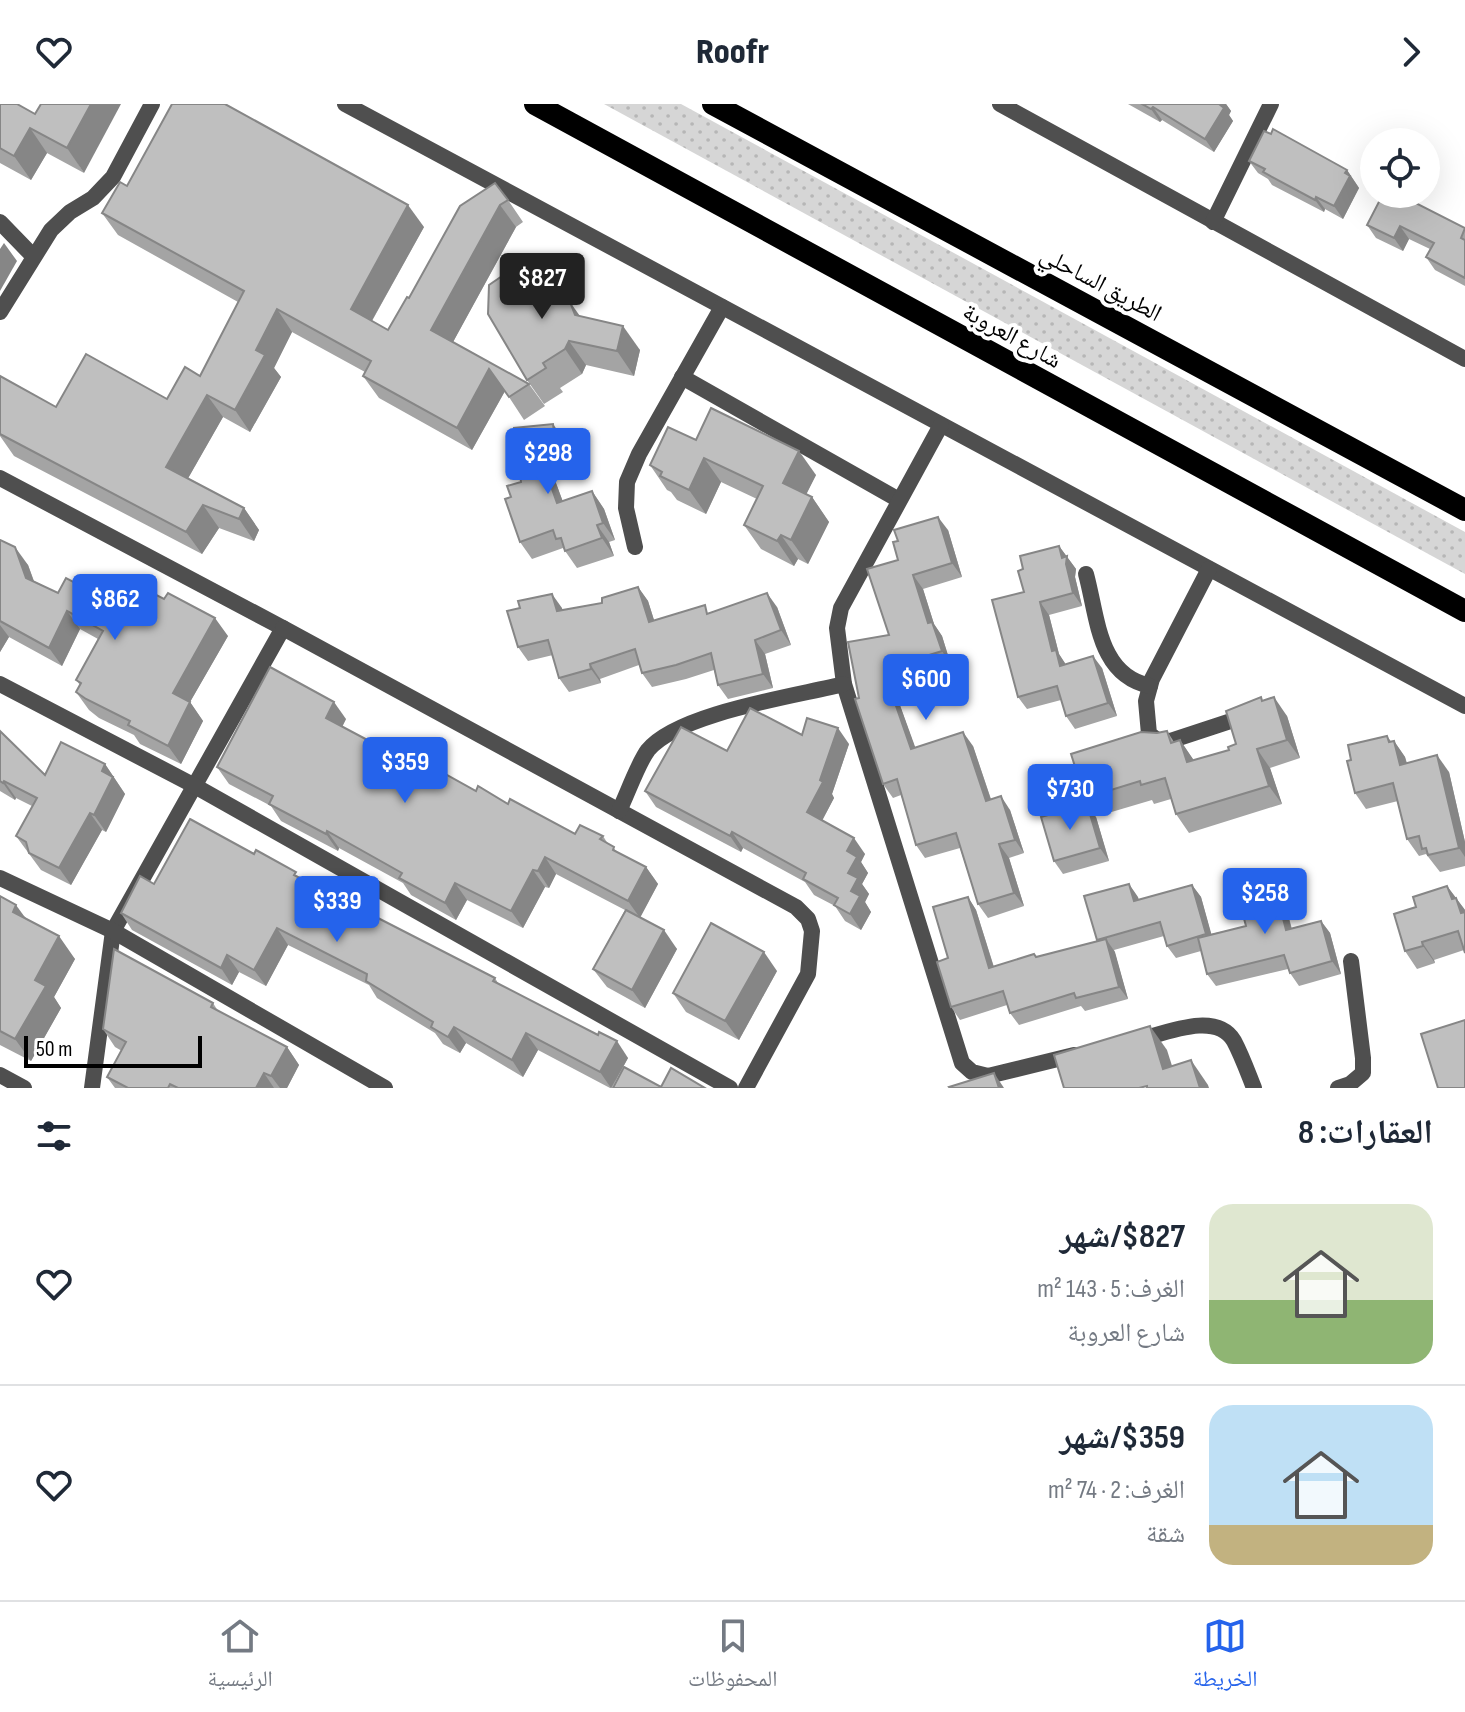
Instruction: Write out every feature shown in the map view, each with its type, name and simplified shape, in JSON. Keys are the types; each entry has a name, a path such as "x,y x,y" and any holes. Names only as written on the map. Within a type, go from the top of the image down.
{"highway":[{"name":"شارع العروبة","path":"535,104 1465,611"},
{"name":"الطريق الساحلي","path":"713,104 1465,510"}],"street":[{"path":"0,312 51,230 70,212 93,198 113,177 152,104"},
{"path":"345,104 1465,706"},
{"path":"1000,104 1465,359"},
{"path":"1213,222 1271,104"},
{"path":"0,222 33,256"},
{"path":"635,547 626,508 627,482 722,307"},
{"path":"682,377 899,500"},
{"path":"941,425 841,608 837,628 844,684 962,1063 972,1072 988,1076 1090,1052"},
{"path":"0,478 796,907 808,919 812,931 808,974 746,1088"},
{"path":"1209,569 1160,658 1146,701 1149,734 1157,740 1170,741 1260,711"},
{"path":"1086,574 1108,657 1126,677 1150,686"},
{"path":"92,1088 113,931 283,628"},
{"path":"0,684 193,785 730,1088"},
{"path":"619,811 648,750 673,732 713,715 844,684"},
{"path":"0,878 113,931 385,1088"},
{"path":"1338,1088 1350,1084 1363,1073 1351,961"},
{"path":"1119,1045 1206,1024 1223,1028 1233,1040 1254,1088"},
{"path":"0,1075 24,1088"}],"shaded area":[{"path":"604,104 681,104 1465,532 1465,574"}],"building":[{"path":"0,104 17,104 35,114 41,104 91,104 67,148 30,128 14,156 0,148"},
{"path":"172,104 225,104 408,205 351,309 388,330 460,206 495,183 508,200 500,205 431,330 529,384 509,397 489,369 457,428 363,376 371,361 277,309 256,350 265,355 235,410 207,395 166,467 244,508 239,519 203,505 186,532 0,434 0,376 56,407 86,354 167,399 185,367 200,376 244,291 102,213 120,182 127,186"},
{"path":"1142,104 1219,104 1224,108 1205,139 1153,107 1151,109"},
{"path":"1273,129 1347,170 1345,173 1350,176 1334,206 1316,197 1315,200 1249,161 1264,131 1271,134"},
{"path":"1376,208 1426,208 1465,228 1461,238 1465,240 1465,278 1426,257 1434,243 1400,226 1394,238 1367,225"},
{"path":"508,272 550,275 570,302 575,315 623,326 617,351 569,341 565,349 543,363 546,368 527,380 488,314 489,285"},
{"path":"711,408 799,451 783,483 812,497 791,540 781,535 777,541 744,525 763,486 704,458 689,490 660,476 662,472 650,465 668,427 696,440"},
{"path":"553,424 557,456 541,458 557,503 592,491 603,523 597,525 602,538 565,551 561,538 556,539 553,530 520,542 505,499 511,497 507,486 521,482 514,428"},
{"path":"938,517 952,563 913,575 928,623 932,622 942,651 888,668 891,682 888,683 911,749 963,732 986,801 1001,796 1015,840 999,844 1014,893 978,904 956,833 916,845 897,779 883,784 855,699 859,698 848,642 889,635 867,569 898,560 893,542 898,541 894,530"},
{"path":"0,540 15,547 26,578 58,593 66,578 104,598 113,581 132,590 135,584 164,599 168,593 215,618 173,693 190,702 168,746 76,692 81,683 76,680 103,631 67,611 49,648 0,621"},
{"path":"1059,546 1062,558 1067,556 1073,593 1040,602 1052,651 1056,650 1060,666 1093,656 1108,703 1066,716 1057,686 1018,697 992,600 1024,592 1018,571 1023,569 1020,556"},
{"path":"638,587 649,622 705,605 707,614 767,593 781,630 755,640 763,674 718,685 711,653 642,673 635,649 590,664 591,669 559,678 548,640 518,647 507,611 520,608 518,601 552,594 557,611 602,603 602,598"},
{"path":"270,667 334,702 326,718 390,752 393,745 476,791 478,786 508,804 510,799 575,834 580,825 603,836 600,839 614,847 613,850 646,867 628,901 545,857 538,871 533,870 511,911 455,883 445,903 399,878 402,873 327,831 326,834 269,804 273,796 217,767"},
{"path":"1261,697 1262,701 1274,697 1287,740 1257,749 1269,786 1176,814 1165,778 1141,785 1140,781 1085,798 1071,754 1141,732 1167,731 1171,743 1180,740 1187,762 1229,750 1228,747 1236,744 1226,711"},
{"path":"750,708 802,735 807,718 838,728 820,780 823,782 807,812 854,838 847,851 857,857 848,873 858,878 851,891 860,896 850,914 834,905 838,898 803,879 806,873 732,832 730,836 645,791 681,727 727,751"},
{"path":"0,731 45,775 61,742 105,764 102,771 113,777 94,815 90,813 59,868 29,853 26,842 16,836 37,798 0,781"},
{"path":"1387,736 1389,742 1394,741 1400,765 1437,755 1459,848 1428,855 1426,848 1422,849 1419,836 1407,839 1393,783 1355,793 1347,761 1351,760 1348,745"},
{"path":"1087,804 1100,848 1054,861 1041,817"},
{"path":"190,819 254,854 256,850 296,872 294,875 495,978 493,981 598,1035 599,1032 617,1041 600,1072 526,1033 512,1060 454,1027 448,1037 431,1027 433,1022 366,981 367,974 277,928 254,970 227,955 221,968 121,913 140,876 154,884"},
{"path":"1273,879 1286,930 1321,921 1332,961 1290,973 1284,955 1207,974 1198,938 1246,926 1236,889"},
{"path":"1129,884 1134,901 1192,885 1206,934 1167,946 1160,922 1097,940 1084,896"},
{"path":"1447,886 1452,899 1456,898 1461,913 1465,912 1465,953 1458,931 1422,942 1423,946 1405,951 1394,914 1416,907 1413,897"},
{"path":"0,896 16,905 13,912 59,936 35,980 46,986 15,1039 0,1031"},
{"path":"968,897 989,968 1034,954 1036,957 1106,939 1119,987 1076,998 1074,993 1010,1013 1003,991 951,1007 937,962 948,958 933,907"},
{"path":"626,910 664,930 632,990 593,969"},
{"path":"711,923 764,952 725,1021 673,993"},
{"path":"114,949 213,1003 211,1007 287,1047 271,1076 264,1073 256,1088 178,1088 170,1084 168,1088 128,1088 107,1077 126,1042 103,1029"},
{"path":"1465,1020 1465,1088 1438,1088 1421,1034"},
{"path":"1150,1026 1163,1069 1191,1060 1200,1088 1064,1088 1054,1055"},
{"path":"624,1067 661,1087 671,1068 705,1088 613,1088"},
{"path":"994,1073 999,1088 949,1087"}]}
